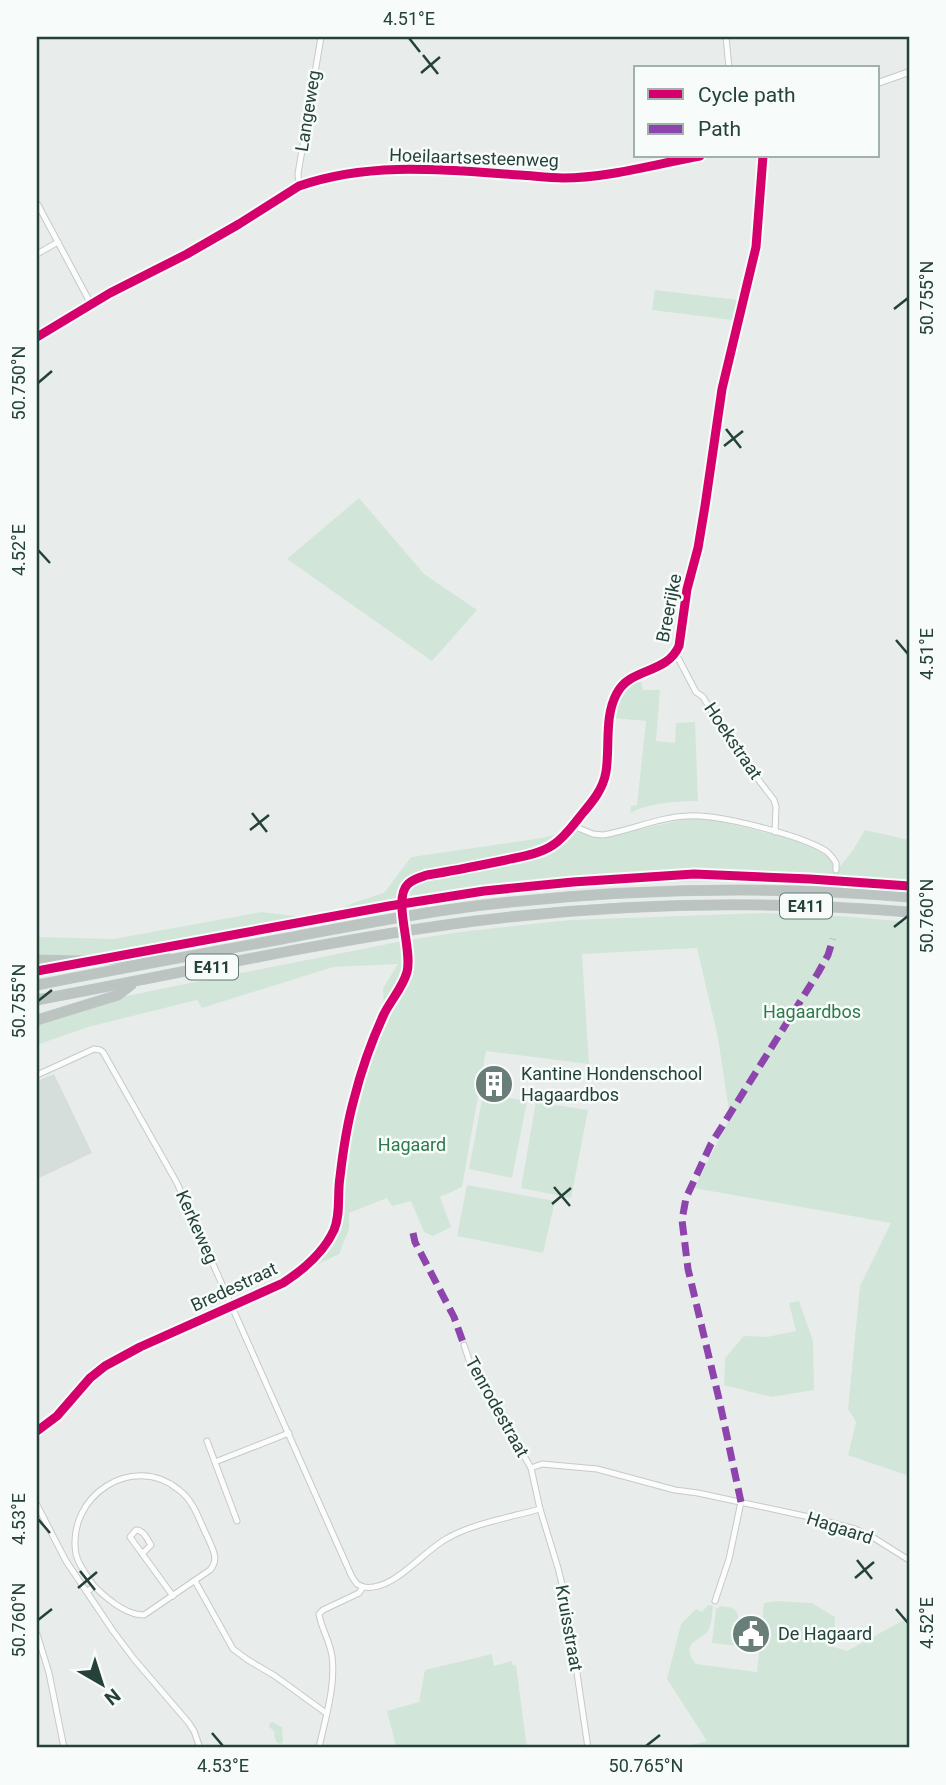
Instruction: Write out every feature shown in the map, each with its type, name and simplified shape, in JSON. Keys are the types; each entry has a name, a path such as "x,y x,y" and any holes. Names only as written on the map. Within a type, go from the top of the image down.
{"highway":[{"name":"E411","path":"37,985 375,921 474,906 578,896 713,890 793,890 909,897"},
{"name":"E411","path":"37,1000 372,937 555,912 703,905 786,905 909,912"},
{"path":"37,960 118,960 163,955 183,957"},
{"path":"37,1020 118,995 135,982"}],"street":[{"name":"Langeweg","path":"299,186 298,174 321,37"},
{"path":"726,37 729,66"},
{"path":"880,82 909,72"},
{"name":"Hoeilaartsesteenweg","path":"37,337 110,293 187,254 299,186 345,174 389,169 436,169 564,178 689,158"},
{"name":"Breerijke","path":"401,905 406,885 414,879 540,852 551,846 573,825 600,791 606,772 610,715 618,689 624,682 657,668 676,654 687,589 698,548 722,389 756,247 763,158"},
{"path":"38,205 91,304"},
{"path":"37,254 58,243"},
{"name":"Hoekstraat","path":"676,654 696,692 704,697 732,745 774,800 775,832"},
{"path":"573,825 580,830 603,835 688,816 731,821 775,832 826,851 835,860 836,870"},
{"name":"Bredestraat","path":"37,1432 57,1416 90,1378 105,1366 140,1347 271,1289 294,1276 317,1255 338,1218 339,1180 354,1098 376,1033 406,974 407,940"},
{"name":"Kerkeweg","path":"37,1075 94,1049 103,1052 177,1183 352,1577 363,1587"},
{"name":"Tenrodestraat","path":"464,1346 531,1468"},
{"path":"215,1462 289,1433"},
{"path":"207,1441 237,1521"},
{"name":"Hagaard","path":"531,1468 542,1464 597,1469 675,1490 814,1518 874,1538 909,1560"},
{"path":"319,1748 333,1662 319,1614 359,1593 363,1587 371,1589 390,1582 435,1546 459,1532 540,1509 531,1468"},
{"path":"148,1476 171,1484 181,1491 194,1507 215,1559 214,1565 173,1596 145,1615 138,1615 110,1600 94,1587 89,1579 76,1553 76,1532 90,1500 107,1485 120,1479 148,1476"},
{"path":"715,1601 729,1559 741,1502"},
{"path":"37,1505 60,1550 87,1592 134,1659 188,1722 200,1748"},
{"name":"Kruisstraat","path":"540,1509 567,1605 588,1748"},
{"path":"142,1554 173,1596"},
{"path":"82,1584 89,1579"},
{"path":"195,1581 233,1649 326,1713"},
{"path":"87,1592 94,1587"},
{"path":"37,1634 50,1673 64,1748"}],"shaded area":[{"path":"54,1074 92,1153 37,1179 37,1081"}],"green space":[{"path":"655,290 738,300 733,320 652,310"},
{"path":"359,498 424,574 477,610 432,661 287,559"},
{"path":"640,678 643,690 660,690 656,741 675,743 676,723 695,722 698,801 655,805 630,813 631,806 637,805 646,721 612,718 620,694"},
{"path":"694,817 796,840 828,856 838,869 865,830 909,840 909,889 760,881 655,883 529,892 404,907 407,893 415,882 544,856 561,845 575,831 606,837"},
{"path":"563,833 547,846 530,852 422,875 405,882 398,907 261,936 157,953 102,958 37,957 37,937 114,939 261,912 319,919 384,893 411,857"},
{"name":"Hagaardbos","path":"763,913 909,922 909,1476 848,1455 856,1422 848,1409 860,1286 891,1223 694,1188 730,1118 718,1038 697,948 582,954 589,1064 486,1051 462,1187 440,1197 451,1227 433,1236 424,1232 411,1201 392,1206 387,1198 349,1213 349,1229 339,1254 312,1267 312,1262 337,1230 341,1180 357,1098 378,1034 409,972 409,940 570,920"},
{"path":"403,941 406,961 404,970 384,1012 383,988 398,964 333,967 202,1008 197,1000 88,1027 37,1045 37,1024 118,998"},
{"path":"37,963 90,964 91,967 37,978"},
{"path":"483,1094 527,1101 512,1178 469,1169"},
{"path":"536,1102 588,1110 571,1198 521,1188"},
{"path":"467,1185 555,1201 543,1253 457,1236"},
{"path":"799,1301 813,1341 814,1390 771,1397 724,1385 725,1358 744,1336 767,1337 796,1331 789,1303"},
{"path":"764,1603 812,1603 835,1617 834,1647 847,1651 904,1620 909,1613 908,1748 679,1748 707,1741 667,1679 681,1624 696,1609 702,1612 708,1605 713,1606 707,1633 694,1642 689,1650 696,1664 757,1672"},
{"path":"721,1606 733,1609 741,1619 738,1646 712,1643 716,1609"},
{"path":"492,1654 494,1666 512,1661 513,1666 516,1665 527,1748 394,1748 387,1711 419,1702 425,1670"},
{"path":"273,1722 282,1727 281,1744 276,1742 275,1732 269,1727"}],"tunnel":[{"path":"401,905 407,940"}],"marked path":[{"path":"741,1502 688,1269 682,1220 686,1198 711,1144 818,973 833,939"},
{"path":"413,1233 415,1242 454,1317 464,1345"}],"cycle path":[{"path":"37,337 110,293 187,254 299,186 326,178 409,169 552,178 580,177 690,158"},
{"path":"37,1431 57,1416 90,1378 105,1366 140,1347 283,1283 319,1253 336,1224 346,1138 360,1078 380,1024 407,972 402,901 408,884 427,875 521,857 547,848 569,831 600,789 606,772 610,712 617,693 631,679 666,662 679,646 687,589 698,548 722,389 756,247 763,158"},
{"path":"37,971 389,906 484,891 573,882 694,874 909,886"}],"place":[{"name":"Kantine Hondenschool Hagaardbos","path":"494,1084"},
{"name":"De Hagaard","path":"751,1634"}]}
